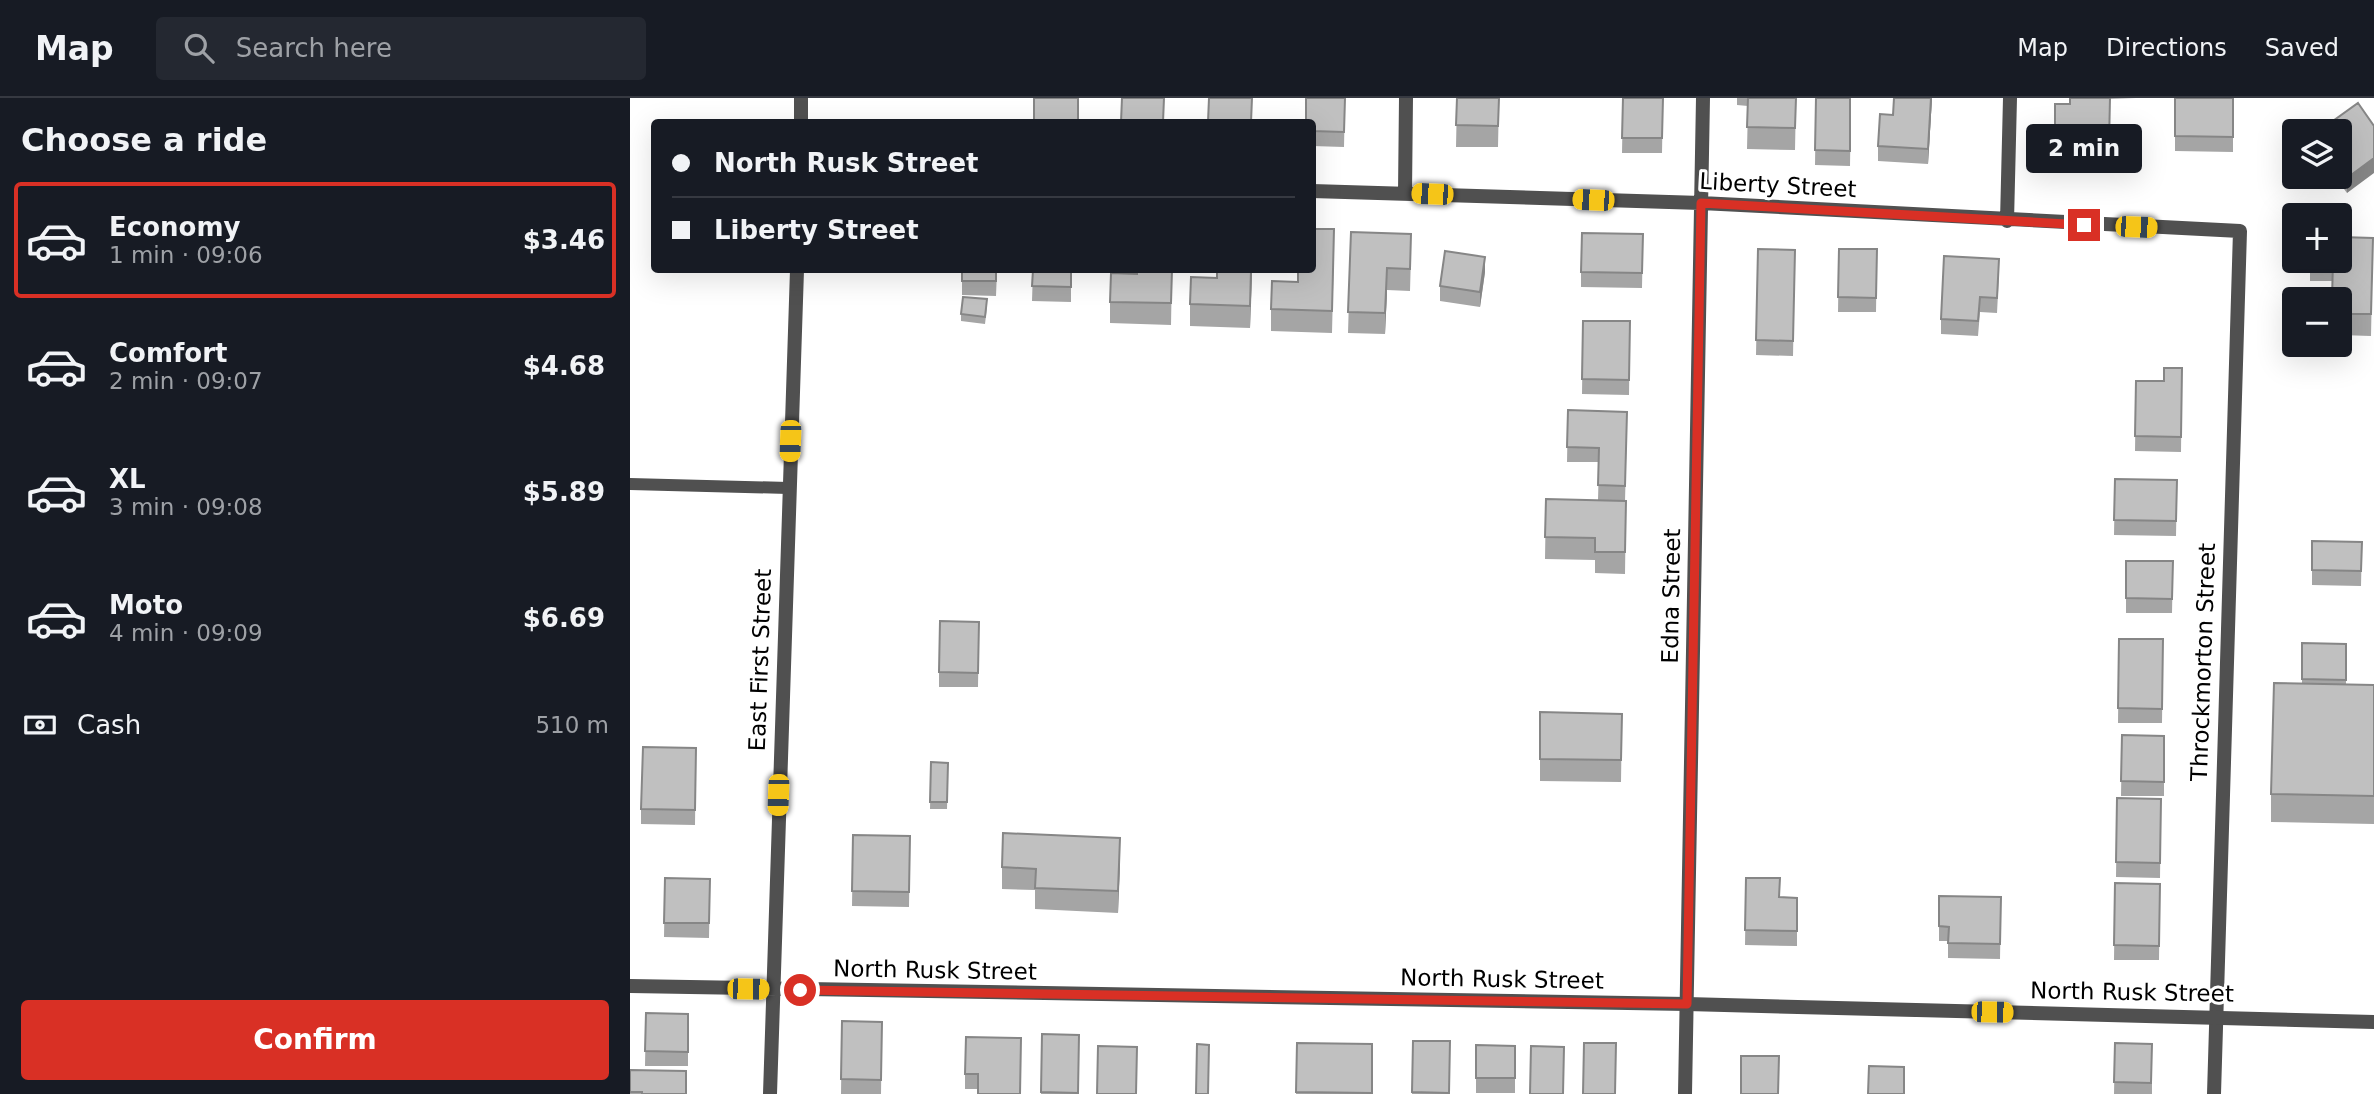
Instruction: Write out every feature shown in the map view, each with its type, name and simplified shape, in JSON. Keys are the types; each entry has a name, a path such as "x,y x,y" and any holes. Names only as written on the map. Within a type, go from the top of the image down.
{"street":[{"path":"801,98 801,119"},
{"path":"1405,193 1406,98"},
{"name":"Edna Street","path":"1685,1094 1703,98"},
{"path":"2007,221 2011,98"},
{"name":"Liberty Street","path":"1316,191 1701,203 2007,221 2240,231"},
{"name":"Throckmorton Street","path":"2214,1094 2240,231"},
{"name":"East First Street","path":"769,1094 797,273"},
{"name":"North Rusk Street","path":"630,986 1687,1004 2374,1022"}],"lane":[{"path":"630,484 788,488"}],"building":[{"path":"1034,98 1078,98 1078,119 1034,119"},
{"path":"1122,98 1164,98 1163,119 1121,119"},
{"path":"1209,98 1252,98 1251,119 1208,119"},
{"path":"1306,98 1345,98 1344,132 1316,131 1316,119 1306,119"},
{"path":"1457,98 1499,98 1498,126 1456,125"},
{"path":"1623,98 1663,98 1662,138 1622,138"},
{"path":"1748,98 1796,98 1795,128 1747,127"},
{"path":"1816,98 1850,98 1850,151 1815,150"},
{"path":"1894,98 1931,98 1928,149 1878,146 1880,114 1893,115"},
{"path":"2070,98 2110,98 2109,144 2055,143 2055,104 2070,104"},
{"path":"2175,98 2233,98 2233,137 2175,136"},
{"path":"2358,103 2374,126 2374,158 2352,174 2352,119 2336,119"},
{"path":"1316,229 1334,229 1332,311 1271,309 1272,281 1298,282 1298,273 1316,273"},
{"path":"1351,232 1411,234 1410,269 1387,268 1385,313 1348,312"},
{"path":"1582,233 1643,234 1642,273 1581,272"},
{"path":"2352,237 2373,238 2371,314 2352,314 2352,287 2332,287 2333,273 2352,273"},
{"path":"1758,249 1795,250 1793,341 1756,340"},
{"path":"1839,249 1877,249 1876,298 1838,297"},
{"path":"1445,251 1485,257 1480,292 1440,286"},
{"path":"1944,256 1999,259 1997,298 1980,297 1978,321 1941,319"},
{"path":"962,273 996,273 996,281 962,281"},
{"path":"1033,273 1071,273 1071,287 1032,286"},
{"path":"1111,273 1172,273 1171,303 1110,302"},
{"path":"1217,273 1251,273 1250,306 1190,304 1191,277 1217,278"},
{"path":"963,297 987,299 985,317 961,314"},
{"path":"1583,321 1630,321 1629,380 1582,379"},
{"path":"2164,368 2182,368 2181,437 2135,436 2136,381 2164,381"},
{"path":"1568,410 1627,412 1625,486 1598,485 1599,448 1567,447"},
{"path":"2115,479 2177,480 2176,521 2114,520"},
{"path":"1546,499 1626,501 1625,552 1595,552 1595,538 1545,537"},
{"path":"2312,541 2362,542 2361,571 2312,570"},
{"path":"2126,561 2173,561 2172,599 2126,598"},
{"path":"940,621 979,622 978,673 939,672"},
{"path":"2119,639 2163,639 2162,709 2118,708"},
{"path":"2302,643 2346,644 2346,680 2302,679"},
{"path":"2274,683 2374,685 2374,796 2271,794"},
{"path":"1540,712 1622,714 1621,760 1540,759"},
{"path":"2122,735 2164,736 2164,782 2121,781"},
{"path":"643,747 696,748 695,810 641,809"},
{"path":"931,762 948,763 947,802 930,802"},
{"path":"2117,798 2161,799 2160,863 2116,862"},
{"path":"1003,833 1120,838 1118,891 1035,888 1036,869 1002,867"},
{"path":"853,835 910,836 909,892 852,891"},
{"path":"665,878 710,879 709,923 664,923"},
{"path":"1746,878 1780,878 1779,897 1797,898 1797,931 1745,930"},
{"path":"2115,883 2160,884 2159,946 2114,945"},
{"path":"1939,896 2001,897 2000,944 1948,943 1949,927 1939,926"},
{"path":"646,1013 688,1014 688,1052 645,1051"},
{"path":"842,1021 882,1022 881,1080 841,1079"},
{"path":"1042,1034 1079,1035 1078,1093 1041,1092"},
{"path":"966,1037 1021,1038 1020,1094 978,1094 978,1074 965,1074"},
{"path":"1413,1041 1450,1041 1449,1093 1412,1092"},
{"path":"1297,1043 1372,1044 1372,1093 1296,1092"},
{"path":"1584,1043 1616,1043 1615,1094 1583,1094"},
{"path":"2115,1043 2152,1044 2151,1083 2114,1082"},
{"path":"1197,1044 1209,1045 1208,1094 1196,1094"},
{"path":"1476,1045 1515,1046 1515,1078 1476,1078"},
{"path":"1098,1046 1137,1047 1136,1094 1097,1094"},
{"path":"1531,1046 1564,1047 1563,1094 1530,1094"},
{"path":"1741,1056 1779,1056 1778,1094 1741,1094"},
{"path":"1869,1066 1904,1067 1904,1094 1868,1094"},
{"path":"630,1070 686,1071 686,1094 630,1092"}],"route":[{"path":"800,990 1687,1004 1701,203 2084,225"}]}
